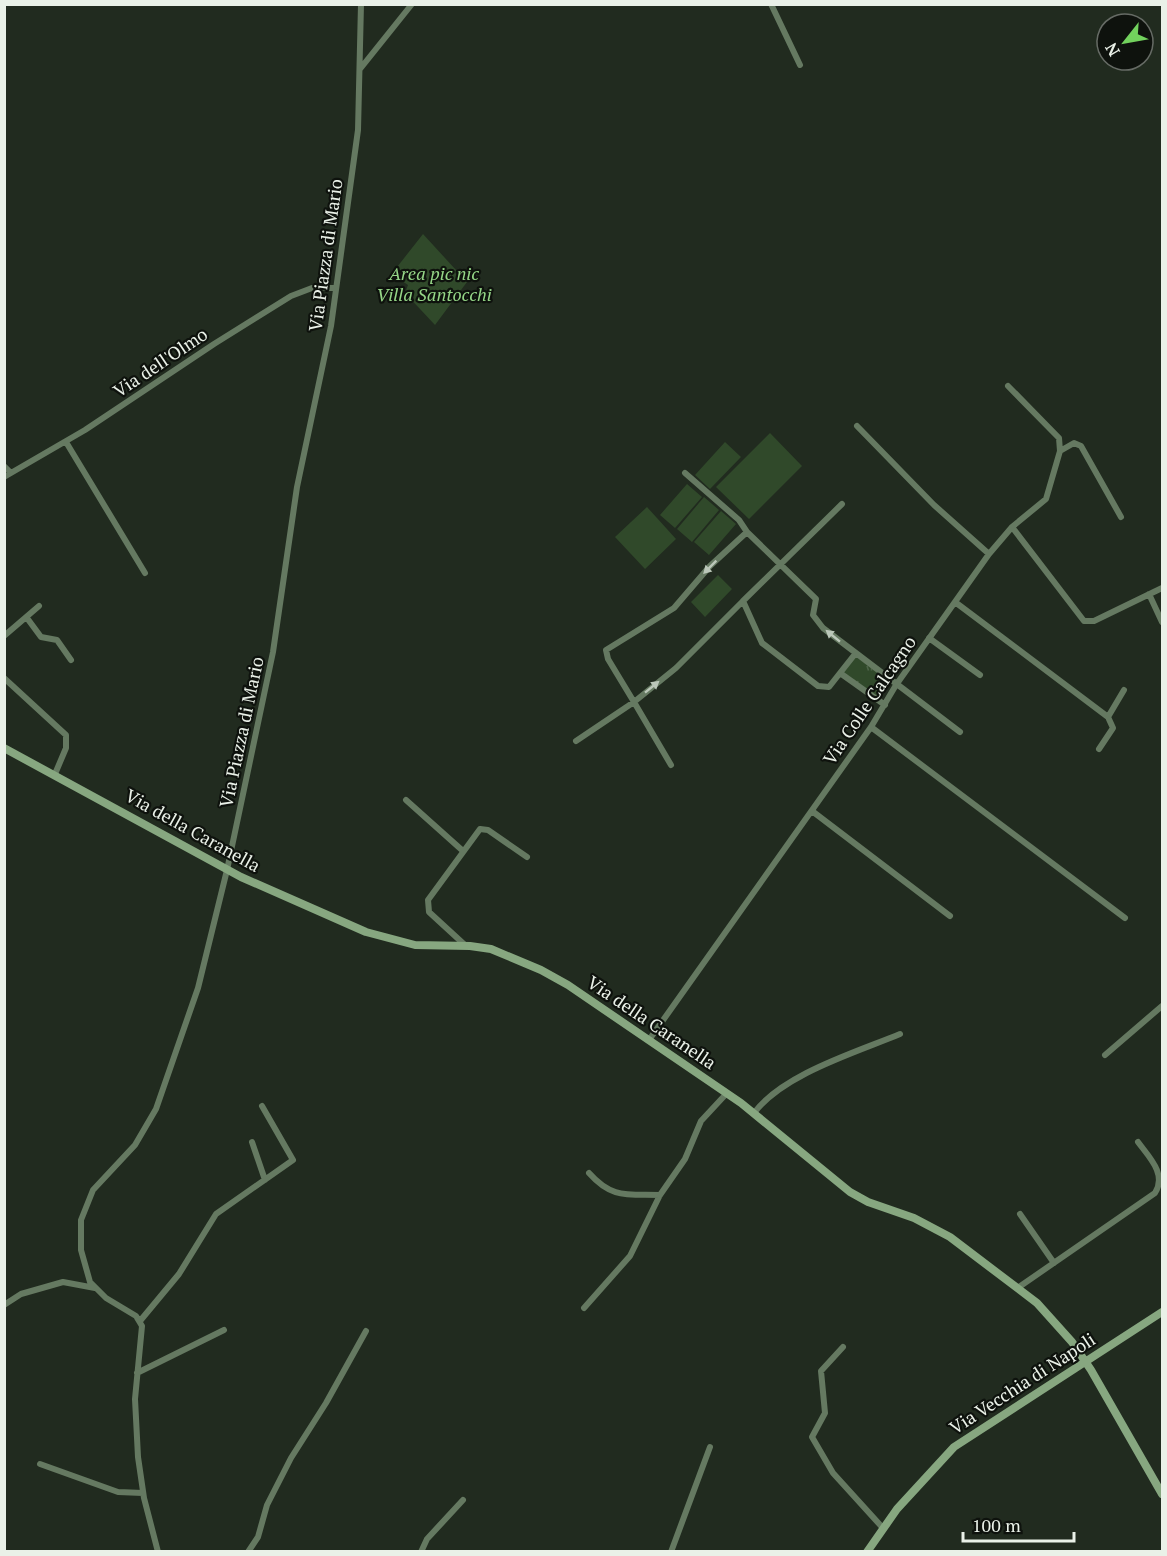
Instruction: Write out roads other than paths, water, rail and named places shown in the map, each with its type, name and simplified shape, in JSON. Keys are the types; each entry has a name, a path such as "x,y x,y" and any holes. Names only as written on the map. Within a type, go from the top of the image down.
{"main road":[{"name":"Via della Caranella","path":"4,748 227,870 385,939 421,946 466,946 496,951 541,970 728,1093 854,1195 933,1228 1019,1287 1050,1315 1086,1361 1162,1494"},
{"name":"Via Vecchia di Napoli","path":"867,1551 882,1527 954,1447 1162,1312"}],"street":[{"path":"360,69 412,4"},
{"path":"771,4 800,65"},
{"name":"Via Piazza di Mario","path":"95,1288 88,1276 81,1250 80,1228 83,1210 95,1187 138,1141 156,1109 198,988 227,870 273,652 296,494 326,356 357,138 360,5"},
{"name":"Via dell'Olmo","path":"8,475 66,442 291,296 312,288 336,288"},
{"path":"1008,386 1057,434 1060,451 1074,443 1081,446 1121,517"},
{"path":"857,426 939,510 989,554"},
{"path":"66,442 145,573"},
{"name":"Via Colle Calcagno","path":"649,1040 871,727 896,685 989,554 1012,527 1046,500 1060,451"},
{"path":"4,466 8,475"},
{"path":"685,473 739,520 747,532 816,599 817,605 813,614 818,623 855,654 960,732"},
{"path":"576,741 634,702 683,661 842,504"},
{"path":"1012,527 1084,621 1094,621 1162,588"},
{"path":"671,765 607,657 608,647 674,608 710,566 747,532"},
{"path":"1149,594 1162,622"},
{"path":"742,602 762,643 818,686 829,687 855,654"},
{"path":"955,602 1108,717 1113,728 1099,749"},
{"path":"4,636 39,606"},
{"path":"27,618 41,637 57,640 71,660"},
{"path":"929,638 980,675"},
{"path":"840,673 885,705"},
{"path":"4,678 66,735 66,748 55,774"},
{"path":"1108,717 1124,690"},
{"path":"871,727 1125,918"},
{"path":"406,801 463,851"},
{"path":"812,810 950,916"},
{"path":"466,946 429,912 426,904 482,828 527,857"},
{"path":"1105,1055 1162,1006"},
{"path":"754,1113 774,1093 792,1082 900,1034"},
{"path":"584,1308 627,1260 660,1195 685,1159 704,1117 728,1093"},
{"path":"158,1551 143,1493 136,1424 137,1374 142,1338 140,1321 179,1274 214,1217 294,1158 262,1106"},
{"path":"252,1142 265,1180"},
{"path":"1019,1287 1156,1191 1160,1181 1158,1173 1138,1142"},
{"path":"589,1173 603,1188 611,1192 660,1195"},
{"path":"1020,1214 1054,1263"},
{"path":"4,1305 21,1293 63,1282 95,1288 140,1321"},
{"path":"137,1374 224,1330"},
{"path":"248,1551 258,1537 267,1505 291,1458 326,1403 366,1331"},
{"path":"843,1347 821,1371 825,1413 812,1437 833,1473 882,1527"},
{"path":"671,1551 710,1447"},
{"path":"40,1464 118,1492 143,1493"},
{"path":"421,1551 428,1539 463,1500"}],"park label":[{"name":"Area pic nic Villa Santocchi","path":"434,283"}]}
